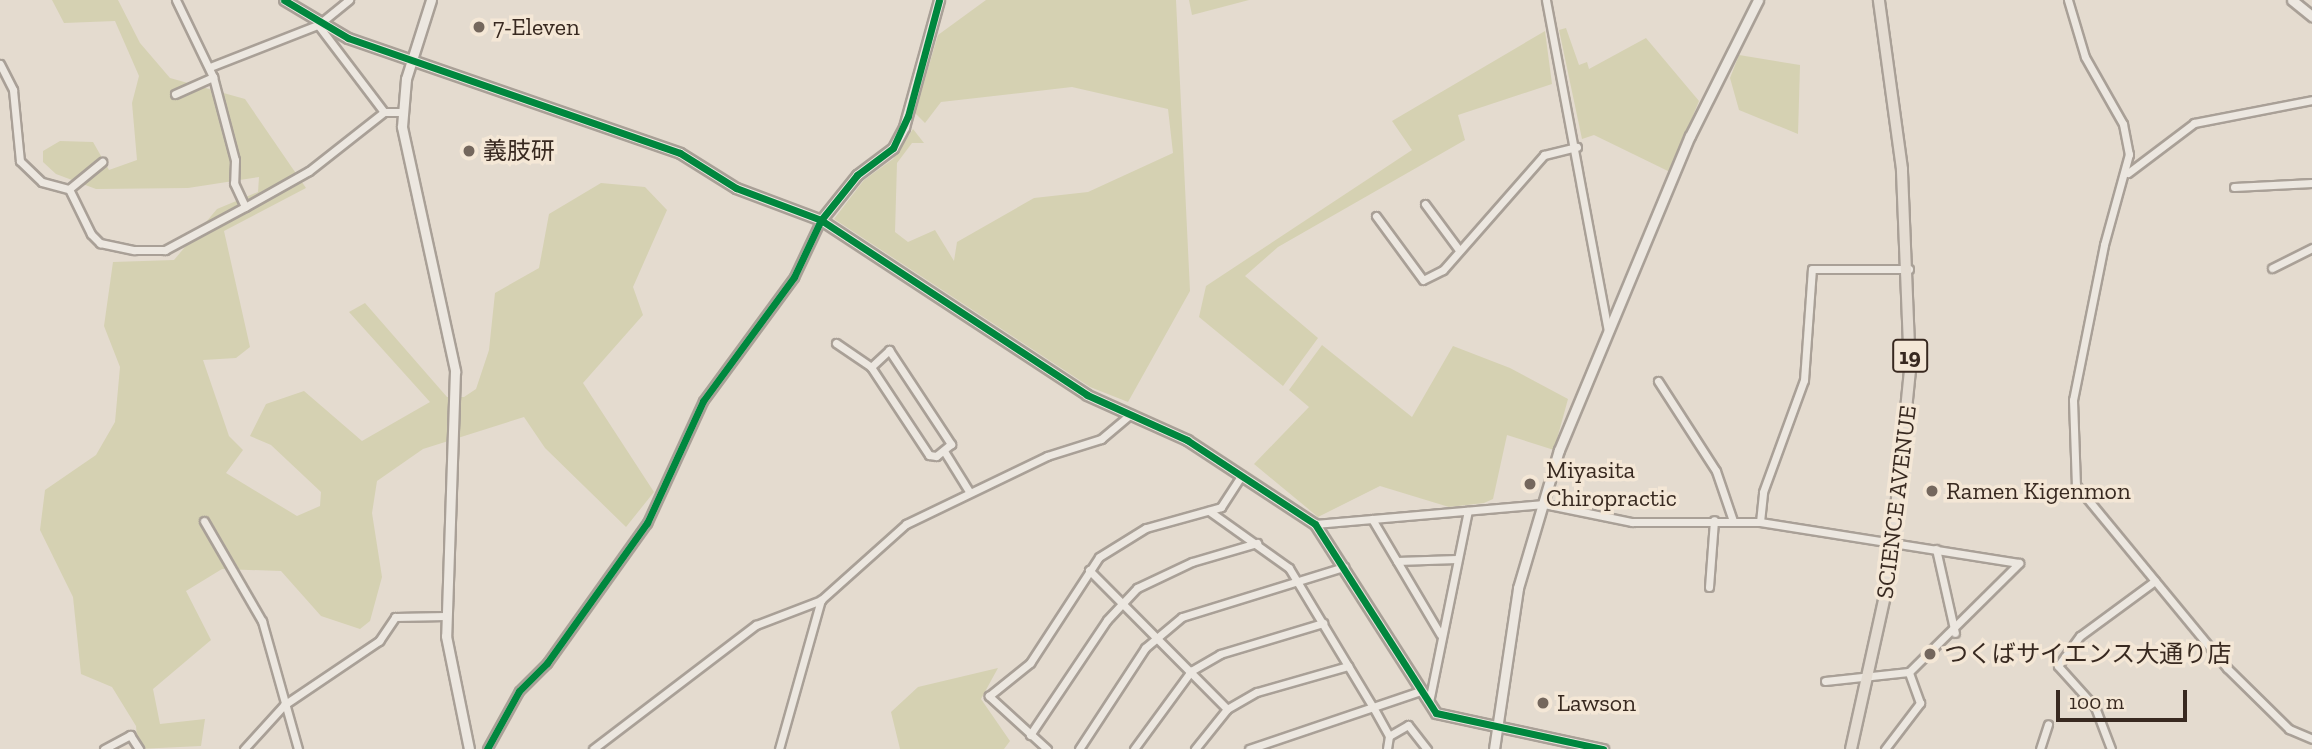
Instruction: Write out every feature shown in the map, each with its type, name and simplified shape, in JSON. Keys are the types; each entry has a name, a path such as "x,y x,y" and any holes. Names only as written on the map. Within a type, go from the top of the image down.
{"main road":[{"name":"SCIENCE AVENUE","path":"1851,749 1870,677 1894,542 1909,396 1909,269 1879,0"}],"street":[{"path":"176,0 210,67 235,160 234,183 245,206"},
{"path":"284,0 318,25 410,62 680,153 736,188 821,220 1087,395 1131,414 1241,475 1315,524 1428,704 1448,720 1603,749"},
{"path":"210,67 318,25 349,0"},
{"path":"431,0 410,62 402,113 405,153 430,237 455,371 446,616 452,689 469,749"},
{"path":"486,749 519,691 547,663 648,523 704,401 794,278 821,220 857,175 893,148 904,127 939,0"},
{"path":"1546,0 1577,147 1608,331"},
{"path":"1494,749 1518,588 1544,504 1608,331 1690,136 1758,0"},
{"path":"2068,0 2092,74 2127,136 2128,173 2104,245 2073,400 2071,457 2084,500 2126,540 2155,581 2227,668 2289,729 2312,739"},
{"path":"2292,0 2312,16"},
{"path":"318,25 384,112"},
{"path":"0,64 13,90 20,161 42,182 69,189 91,234 100,243 134,250 165,250 309,171 384,112 402,113"},
{"path":"175,94 213,77"},
{"path":"2128,173 2194,123 2312,100"},
{"path":"1376,216 1423,280 1459,250 1540,158 1577,147"},
{"path":"69,189 102,162"},
{"path":"2234,187 2312,183"},
{"path":"1425,204 1459,250"},
{"path":"2272,268 2312,248"},
{"path":"1760,522 1763,492 1804,380 1812,269 1909,269"},
{"path":"836,343 871,367 929,455 944,451 951,444 889,350 871,367"},
{"path":"1658,381 1716,471 1733,521"},
{"path":"593,749 756,625 821,600 906,524 970,493 1101,439 1131,414"},
{"path":"944,451 970,493"},
{"path":"1047,749 989,696 1030,663 1089,570 1124,538 1220,506 1241,475"},
{"path":"1315,524 1544,504 1632,522 1760,522 2019,564 1955,633 1909,672 1825,681"},
{"path":"1209,511 1256,544 1298,581 1389,736 1387,749"},
{"path":"1428,704 1440,634 1468,511"},
{"path":"1372,519 1440,634"},
{"path":"1709,587 1714,520"},
{"path":"204,521 262,621 298,749"},
{"path":"1030,735 1122,601 1162,573 1256,544"},
{"path":"1936,549 1955,633"},
{"path":"1397,561 1457,559"},
{"path":"1079,749 1158,635 1197,610 1344,567"},
{"path":"1089,570 1158,635 1227,709"},
{"path":"2111,749 2095,707 2058,666 2080,636 2155,581"},
{"path":"779,749 821,600"},
{"path":"244,749 284,705 379,641 395,617 446,616"},
{"path":"1135,749 1191,671 1220,654 1323,623"},
{"path":"1195,749 1227,709 1257,692 1348,666"},
{"path":"1885,749 1920,703 1909,672"},
{"path":"1250,749 1420,691"},
{"path":"2040,749 2048,724"},
{"path":"1389,736 1408,725 1427,749"},
{"path":"104,749 130,735 139,749"}],"shaded area":[{"path":"52,0 118,0 140,43 170,78 245,99 306,188 224,231 250,347 236,358 203,360 229,436 243,450 226,473 297,516 320,506 321,492 271,445 250,436 266,404 304,391 362,441 430,402 349,312 365,303 447,397 464,397 476,389 489,350 495,293 539,268 549,214 601,183 645,187 667,210 633,287 643,315 583,383 654,492 626,527 545,448 524,417 423,449 377,481 372,513 382,577 370,621 360,629 321,616 281,571 222,569 186,591 211,640 153,689 160,724 205,719 201,746 138,749 136,726 112,687 81,674 73,597 40,530 45,490 96,455 115,422 120,367 104,326 113,262 174,260 217,209 258,192 259,177 188,188 96,189 56,174 43,162 43,151 60,141 93,142 109,170 137,160 132,103 139,76 115,21 64,23"},
{"path":"986,0 1176,0 1190,291 1128,402 1090,387 834,219 864,180 893,159 913,129 924,143 912,143 897,163 895,232 908,242 935,230 954,261 957,242 1034,198 1088,192 1173,153 1168,109 1072,87 941,102 925,123 915,113 938,35"},
{"path":"1189,0 1249,0 1192,15"},
{"path":"1566,28 1579,65 1587,62 1589,69 1646,38 1699,101 1670,172 1594,135 1582,139 1559,30"},
{"path":"1545,31 1552,84 1458,115 1465,140 1278,247 1245,276 1318,338 1283,386 1199,317 1206,286 1412,150 1392,121"},
{"path":"1739,55 1800,65 1798,134 1739,110 1730,78"},
{"path":"1322,345 1412,417 1453,346 1510,368 1568,399 1554,450 1507,435 1493,499 1484,503 1449,507 1380,486 1318,517 1254,464 1309,407 1289,390"},
{"path":"998,668 981,699 1010,741 1004,749 900,749 891,712 918,687"}],"cycle path":[{"path":"284,0 348,38 680,153 736,188 821,220 1087,395 1187,440 1315,524 1436,713 1603,749"},
{"path":"487,749 519,691 547,663 647,523 703,401 794,277 821,220 857,175 893,148 908,116 939,0"}],"place":[{"name":"7-Eleven","path":"479,27"},
{"name":"義肢研","path":"469,151"},
{"name":"Miyasita Chiropractic","path":"1530,484"},
{"name":"Ramen Kigenmon","path":"1932,491"},
{"name":"つくばサイエンス大通り店","path":"1930,654"},
{"name":"Lawson","path":"1543,703"}]}
